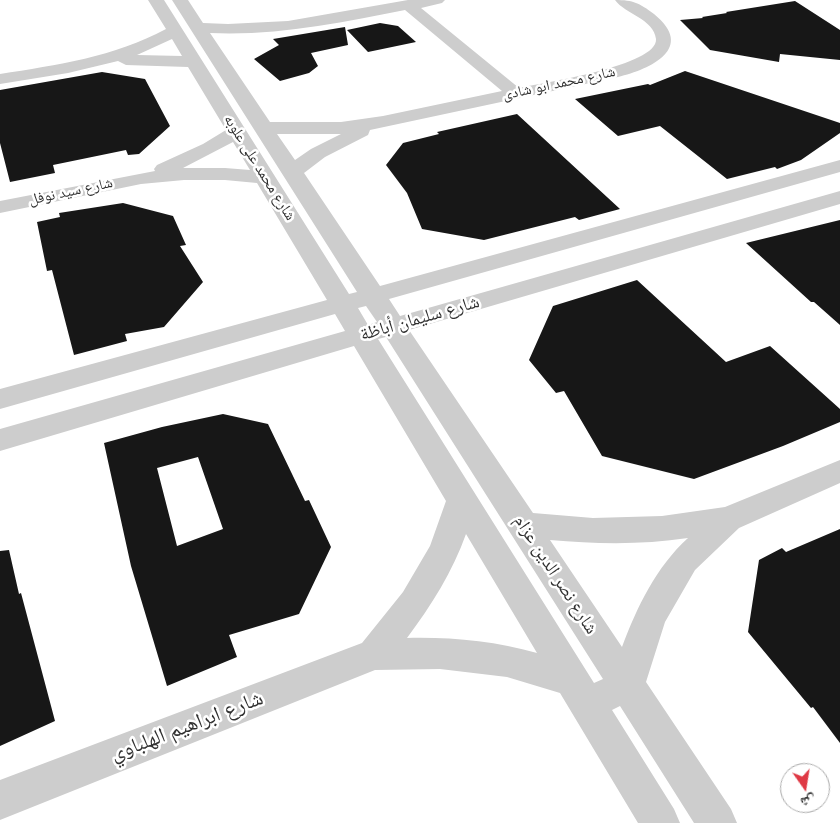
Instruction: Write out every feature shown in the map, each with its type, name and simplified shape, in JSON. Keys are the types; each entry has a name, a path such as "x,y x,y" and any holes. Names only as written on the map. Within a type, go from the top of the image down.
{"street":[{"name":"شارع محمد على علوبه","path":"156,0 362,335"},
{"name":"شارع محمد على علوبه","path":"180,0 198,28 226,50 264,128 393,326"},
{"path":"226,50 256,34 284,27 437,0"},
{"name":"شارع محمد ابو شادى","path":"264,128 341,128 383,122 618,72 641,65 657,56 664,44 663,32 654,21 623,0"},
{"path":"408,5 515,93"},
{"path":"198,28 235,30 284,27"},
{"path":"94,63 140,49 174,31"},
{"path":"0,79 94,63 129,60 194,62"},
{"name":"شارع محمد ابو شادى","path":"292,172 318,153 348,136 383,122"},
{"name":"شارع سيد نوفل","path":"141,178 178,164 237,132"},
{"name":"شارع سليمان أباظة","path":"0,399 840,166"},
{"name":"شارع سيد نوفل","path":"0,207 141,178 184,174 225,174 265,178"},
{"name":"شارع سليمان أباظة","path":"0,440 840,197"},
{"name":"شارع نصر الدين عزام","path":"393,326 717,823"},
{"path":"362,335 660,823"},
{"path":"522,525 593,531 642,530 662,529 728,519 840,471"},
{"path":"374,654 415,602 444,550 462,500"},
{"path":"580,692 627,685 650,616 684,562 728,519"},
{"name":"شارع ابراهيم الهلباوي","path":"0,800 374,654 440,653 507,661 580,692"}],"building":[{"path":"795,1 840,30 840,60 780,54 779,62 710,50 680,20 703,18 726,12"},
{"path":"380,23 398,26 416,42 368,52 347,30"},
{"path":"345,27 348,45 311,53 318,66 309,73 280,81 254,59 279,45 273,39"},
{"path":"685,71 840,123 840,133 801,160 777,169 775,167 727,179 660,126 618,136 575,99 650,85"},
{"path":"102,72 145,79 170,126 139,154 128,155 126,150 53,165 55,173 10,182 0,143 0,90"},
{"path":"517,114 620,209 579,220 575,217 484,240 422,229 407,193 386,165 403,143 439,134 437,132"},
{"path":"123,203 173,216 186,245 180,246 203,282 164,327 125,334 127,341 74,355 52,270 47,271 37,222 60,217 59,213"},
{"path":"840,220 840,325 814,302 811,302 746,243"},
{"path":"637,280 726,362 770,346 840,409 840,422 783,446 694,479 602,456 564,391 556,393 529,360 553,306"},
{"path":"223,414 268,424 305,501 309,500 331,547 299,614 229,635 237,657 167,686 131,566 104,443 162,427","holes":["198,457 223,529 177,546 157,468"]},
{"path":"840,529 840,743 813,707 811,708 748,632 759,560 782,548 786,552"},
{"path":"9,550 19,594 21,593 55,721 0,746 0,551"}]}
